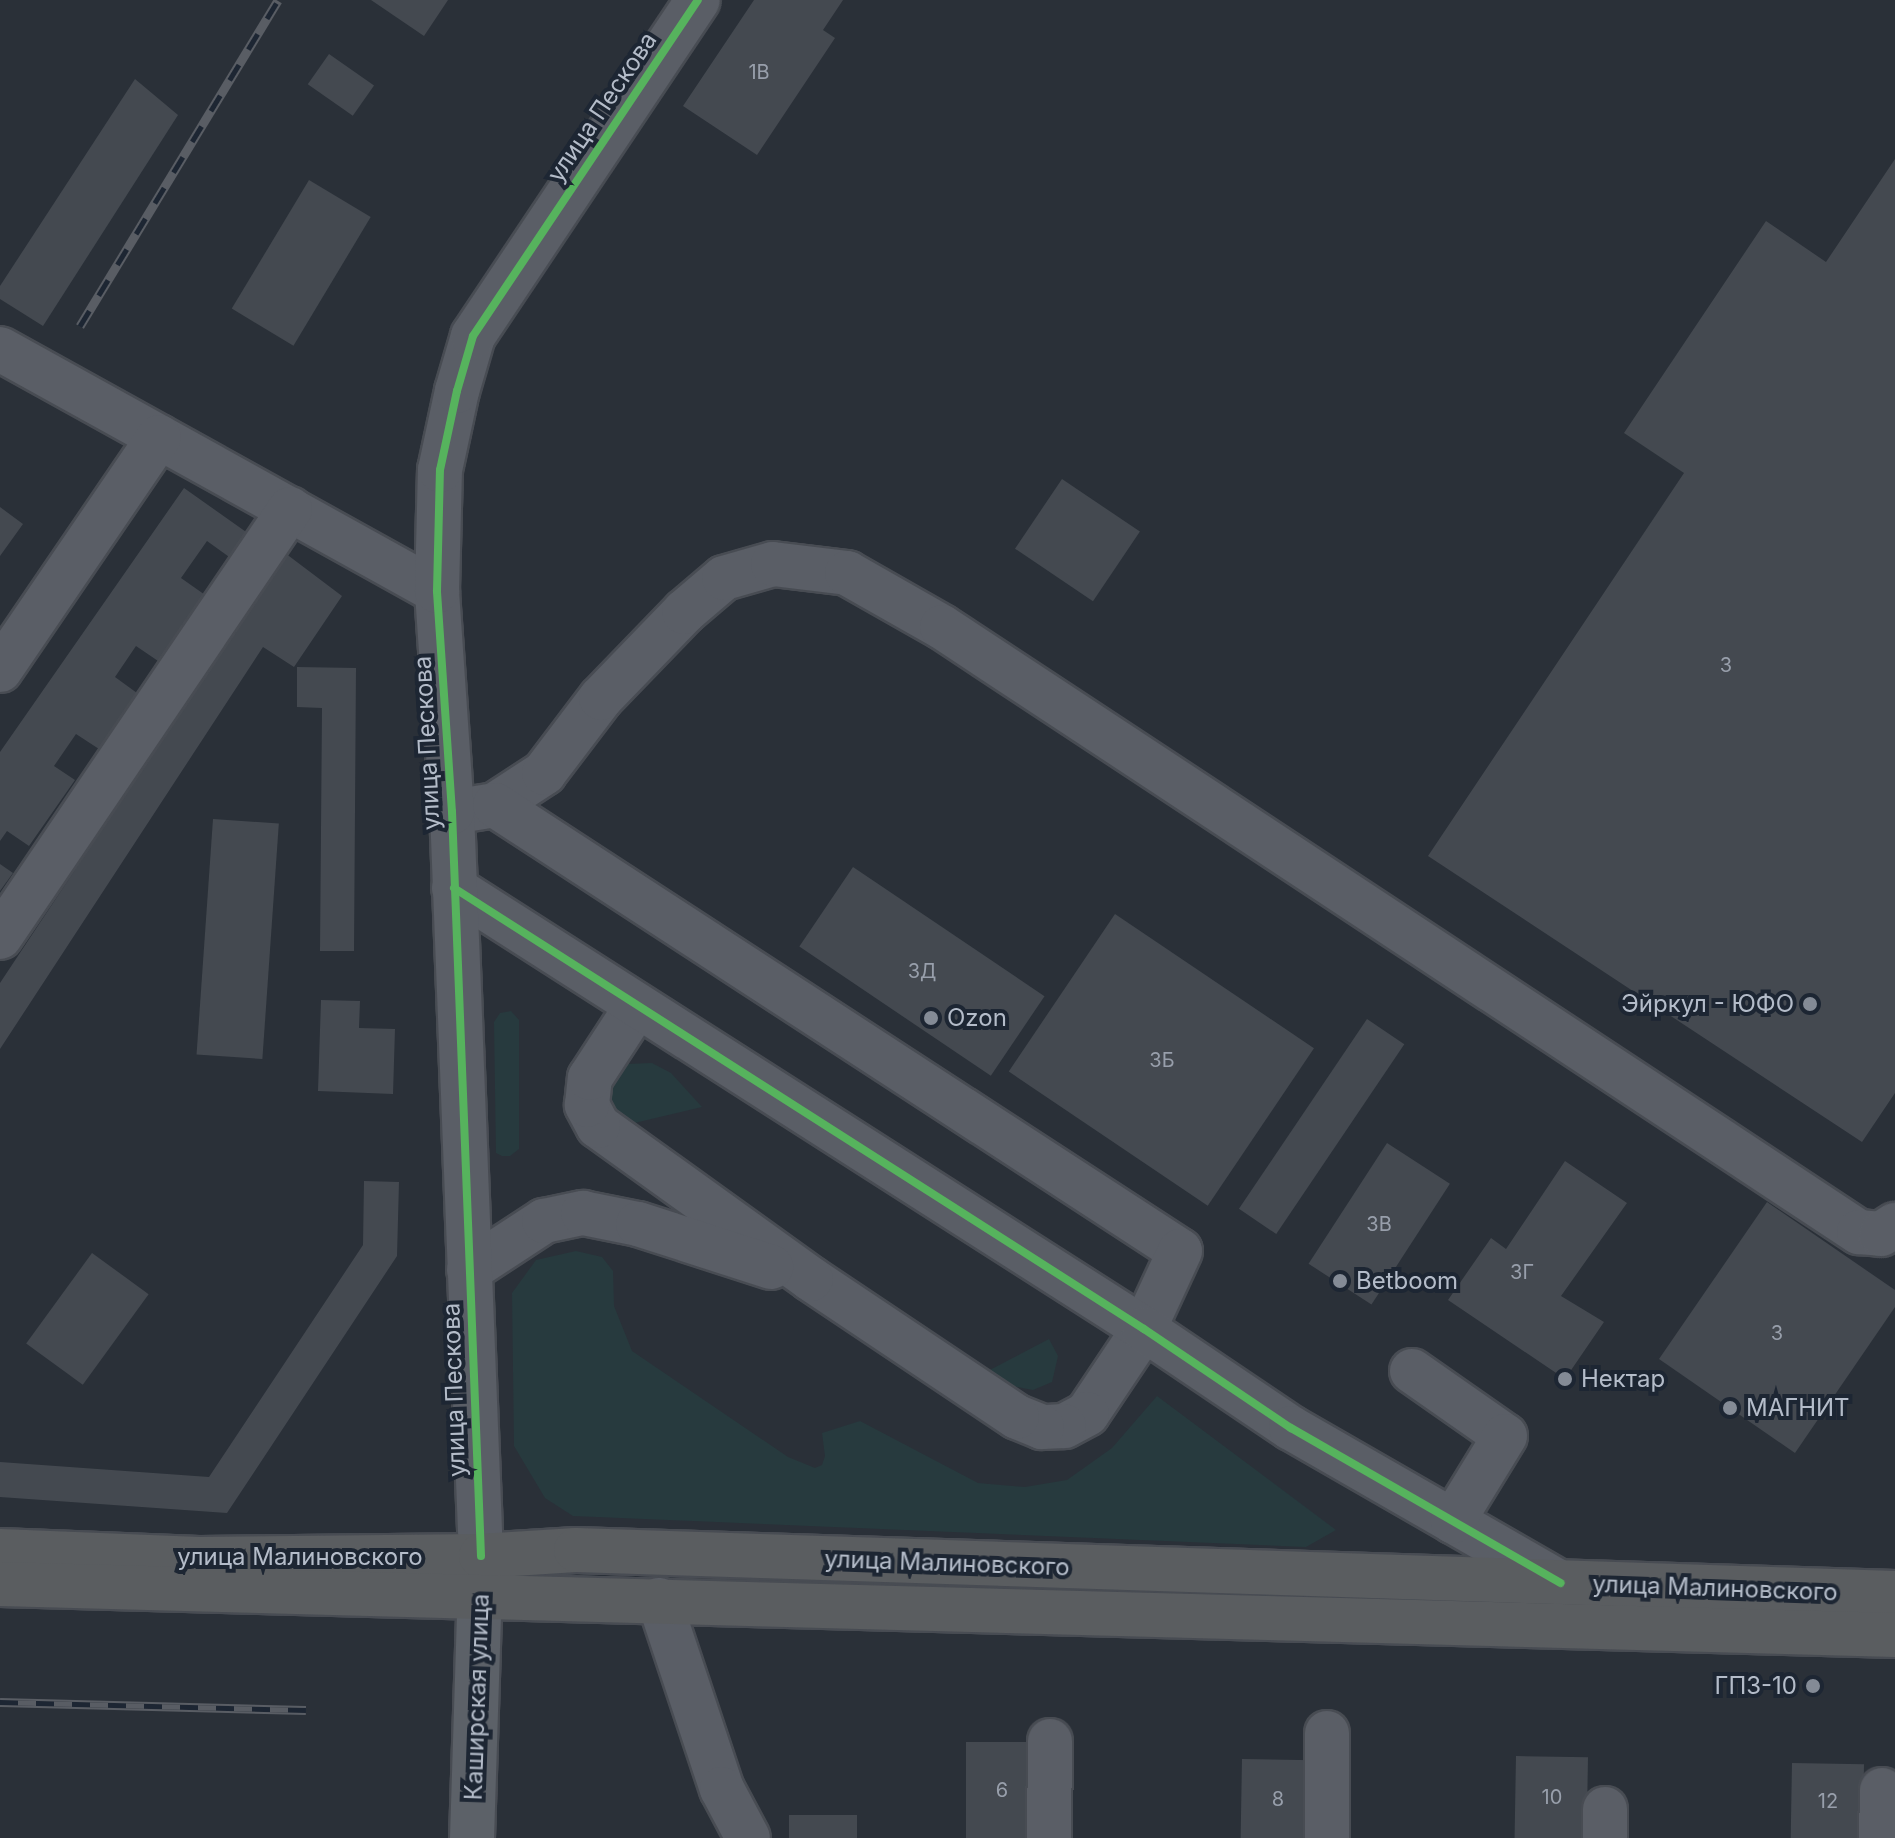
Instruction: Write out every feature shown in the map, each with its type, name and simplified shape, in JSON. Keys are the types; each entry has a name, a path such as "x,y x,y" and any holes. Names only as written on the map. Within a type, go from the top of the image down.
{"highway":[{"name":"улица Малиновского","path":"0,1551 199,1559 481,1556 592,1551 1895,1593"},
{"name":"улица Малиновского","path":"0,1584 1895,1635"}],"main road":[{"name":"Каширская улица","path":"472,1838 481,1556"}],"street":[{"name":"улица Пескова","path":"481,1556 452,812 437,591 440,470 473,336 698,0"},
{"path":"0,349 437,591"},
{"path":"0,670 159,437"},
{"path":"0,937 290,509"},
{"path":"452,812 495,805 544,773 601,698 684,612 724,578 773,564 847,573 955,635 1859,1232 1881,1234 1895,1225"},
{"path":"495,805 1180,1251 1144,1329 1087,1414 1064,1426 1042,1427 1017,1417 811,1279 598,1126 587,1105 590,1078 637,1006"},
{"path":"454,888 1144,1329 1291,1428 1561,1583"},
{"path":"469,1270 544,1221 583,1213 638,1224 811,1279"},
{"path":"1412,1371 1505,1436 1453,1521"},
{"path":"659,1600 722,1789 748,1838"},
{"path":"1327,1733 1327,1838"},
{"path":"1049,1838 1050,1741"},
{"path":"1881,1838 1882,1790"}],"green space":[{"path":"511,1011 519,1020 519,1149 510,1156 502,1156 496,1153 494,1022 500,1013"},
{"path":"652,1063 671,1073 702,1107 626,1125 607,1108 611,1074 628,1064"},
{"path":"576,1251 602,1257 613,1271 614,1306 632,1351 788,1457 815,1468 822,1465 825,1456 822,1433 860,1421 978,1483 1025,1487 1067,1480 1112,1448 1157,1396 1336,1530 1306,1547 573,1516 545,1498 514,1446 512,1293 536,1260"},
{"path":"1049,1339 1058,1356 1052,1382 1033,1390 1007,1385 986,1372"}],"building":[{"path":"371,0 448,0 424,36"},
{"path":"754,0 843,0 823,30 835,38 757,155 683,106"},
{"path":"329,54 374,86 353,116 308,84"},
{"path":"135,79 178,115 43,326 0,299 0,286"},
{"path":"1895,159 1895,1093 1862,1142 1428,856 1684,473 1624,433 1766,221 1826,262"},
{"path":"309,180 371,217 293,346 232,309"},
{"path":"1062,479 1140,532 1093,601 1015,549"},
{"path":"184,488 249,534 232,559 207,541 181,578 208,597 161,663 136,646 115,677 137,693 99,749 76,734 54,766 75,780 29,846 7,831 0,841 0,752"},
{"path":"0,507 23,524 0,556"},
{"path":"285,553 342,596 294,667 263,647 0,1049 0,983"},
{"path":"297,667 356,668 354,951 320,951 322,708 297,707"},
{"path":"213,819 279,824 262,1059 197,1054"},
{"path":"0,864 13,873 0,891"},
{"path":"853,867 1045,996 991,1076 799,947"},
{"path":"1115,914 1314,1048 1208,1206 1009,1072"},
{"path":"321,1000 360,1001 359,1028 395,1029 393,1094 318,1091"},
{"path":"1367,1019 1404,1044 1276,1234 1239,1209"},
{"path":"1387,1143 1450,1184 1371,1305 1309,1264"},
{"path":"1565,1161 1627,1203 1561,1296 1604,1322 1565,1379 1448,1300 1491,1238 1506,1249"},
{"path":"364,1181 399,1182 397,1256 227,1513 0,1497 0,1462 209,1477 363,1245"},
{"path":"1767,1202 1895,1290 1895,1307 1795,1453 1659,1359"},
{"path":"92,1253 149,1294 83,1385 26,1344"},
{"path":"966,1742 1039,1742 1039,1838 966,1838"},
{"path":"1516,1756 1588,1757 1587,1838 1515,1838"},
{"path":"1242,1759 1314,1760 1313,1838 1241,1838"},
{"path":"1792,1763 1864,1764 1863,1838 1791,1838"},
{"path":"789,1815 857,1815 857,1838 789,1838"}],"railway":[{"path":"80,326 278,0"},
{"path":"0,1702 306,1710"}],"cycle path":[{"path":"481,1556 452,812 437,591 440,470 473,336 698,0"},
{"path":"454,888 1144,1329 1291,1428 1561,1583"}],"place":[{"name":"Эйркул - ЮФО","path":"1810,1004"},
{"name":"Ozon","path":"931,1018"},
{"name":"Betboom","path":"1340,1281"},
{"name":"Нектар","path":"1565,1379"},
{"name":"МАГНИТ","path":"1730,1408"},
{"name":"ГПЗ-10","path":"1813,1686"}]}
